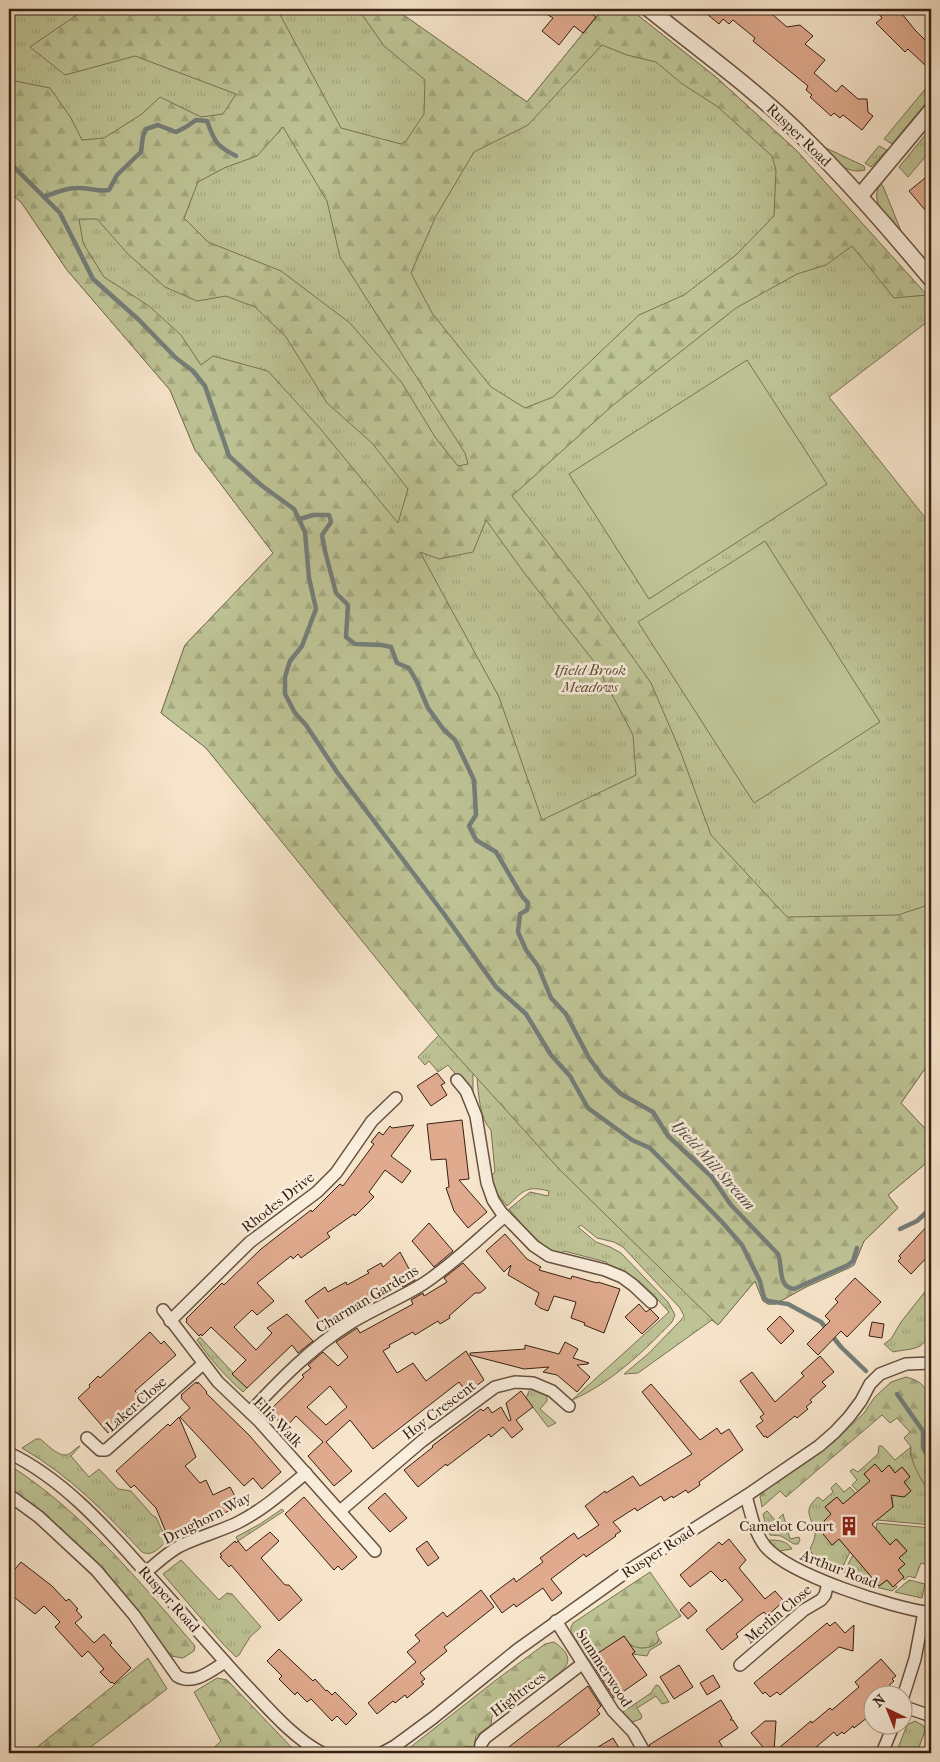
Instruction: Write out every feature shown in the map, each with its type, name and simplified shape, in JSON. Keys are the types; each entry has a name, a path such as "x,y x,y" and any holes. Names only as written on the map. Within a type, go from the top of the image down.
{"street":[{"name":"Rusper Road","path":"650,9 787,122 860,196 931,279"},
{"path":"860,196 931,111"},
{"path":"457,1080 466,1091 476,1116 487,1183 493,1200 505,1216 534,1246 549,1256 605,1270 622,1277 652,1302"},
{"name":"Rhodes Drive","path":"170,1321 250,1242 317,1192 353,1152 372,1121 396,1098"},
{"name":"Charman Gardens","path":"250,1412 284,1376 328,1340 349,1324 429,1280 505,1216"},
{"name":"Ellis Walk","path":"163,1310 218,1382 250,1412 375,1551"},
{"name":"Rusper Road","path":"382,1753 410,1735 556,1621 637,1564 746,1496 819,1446 836,1432 861,1401 870,1384 880,1374 906,1364 931,1363"},
{"name":"Laker Close","path":"88,1438 100,1450 106,1450 203,1364"},
{"name":"Hoy Crescent","path":"340,1511 422,1441 495,1387 515,1382 533,1383 552,1391 569,1406"},
{"name":"Rusper Road","path":"9,1452 44,1474 83,1506 146,1572 225,1662 281,1721 303,1741 322,1753"},
{"name":"Drughorn Way","path":"146,1572 180,1546 220,1531 254,1513 271,1502 306,1473"},
{"path":"9,1495 38,1517 96,1570 134,1615 177,1676 187,1680 192,1679 202,1676 225,1662"},
{"name":"Arthur Road","path":"746,1496 757,1533 768,1550 785,1563 865,1596 927,1612"},
{"name":"Merlin Close","path":"740,1665 804,1610 820,1600 825,1594 828,1582"},
{"path":"907,1684 927,1612"},
{"name":"Summerwood","path":"556,1621 613,1711 632,1732 645,1753"},
{"name":"Hightrees","path":"480,1753 481,1744 485,1738 582,1664"},
{"path":"912,1709 931,1716"},
{"path":"882,1753 890,1734"}],"green space":[{"name":"Ifield Brook Meadows","path":"9,9 395,9 527,102 603,9 630,9 717,78 797,151 931,300 931,319 829,397 931,525 931,1060 901,1103 931,1135 931,1159 888,1195 898,1208 864,1241 854,1265 806,1287 775,1304 768,1304 763,1301 755,1281 718,1325 712,1320 638,1373 624,1374 648,1354 684,1316 680,1308 623,1247 614,1242 597,1238 581,1225 578,1227 596,1242 621,1253 668,1302 675,1315 672,1322 626,1366 600,1385 572,1400 669,1312 637,1280 612,1268 606,1262 564,1251 559,1254 544,1246 509,1209 530,1192 548,1196 549,1191 530,1189 517,1196 507,1206 497,1193 491,1176 495,1172 491,1130 484,1120 482,1113 477,1077 473,1074 473,1093 459,1074 457,1076 448,1065 438,1072 429,1061 425,1065 418,1057 439,1035 206,748 161,713 185,645 273,553 195,450 170,390 67,270 21,202 9,192"},
{"path":"82,9 277,9 341,128 401,144 406,141 424,114 425,80 384,46 358,9 395,9 527,102 603,9 630,9 717,78 797,151 927,295 894,298 852,246 826,265 797,274 736,308 612,406 512,496 586,592 651,683 681,753 711,835 787,917 898,915 931,904 931,1060 901,1103 931,1135 931,1159 888,1195 898,1208 864,1241 854,1265 806,1287 775,1304 768,1304 763,1301 755,1281 718,1325 560,1170 439,1036 206,748 161,713 185,645 273,553 195,450 170,390 67,270 21,202 9,192 9,78 10,80 50,88 71,118 82,140 104,138 142,114 160,97 201,117 223,114 236,94 135,56 65,75 30,47 81,12","holes":["602,45 627,55 656,62 681,83 718,107 772,156 776,170 774,216 736,255 684,295 639,315 553,397 525,408 491,387 432,313 411,273 436,216 474,152 528,125","283,127 327,201 340,257 465,453 468,464 458,466 435,437 402,383 350,323 281,271 208,242 184,218 198,182 224,168 257,156","79,219 97,219 128,254 165,287 197,301 226,296 255,307 286,337 327,403 372,443 408,489 398,523 318,426 268,371 213,356 201,365 181,335 149,306 104,277 83,243","486,520 525,574 596,664 633,735 636,775 542,820 499,697 420,552 439,559 473,552"]},
{"path":"931,82 931,97 892,144 884,139"},
{"path":"931,128 931,150 908,177 899,167"},
{"path":"879,146 887,150 871,167 865,163"},
{"path":"824,147 864,166 865,170 858,171 846,168"},
{"path":"880,183 883,186 901,231 900,233 885,216 878,204 877,191"},
{"path":"747,360 827,484 649,599 569,474"},
{"path":"765,541 880,722 754,803 638,622"},
{"path":"931,1284 931,1326 925,1341 920,1346 893,1352 884,1344 891,1339 901,1322"},
{"path":"200,1337 247,1388 243,1392 207,1354 197,1340"},
{"path":"906,1377 922,1384 931,1399 931,1495 914,1465 911,1447 904,1438 910,1432 897,1418 890,1423 882,1415 786,1497 780,1491 762,1507 760,1497 764,1490 834,1442 864,1413 874,1398 891,1382"},
{"path":"530,1389 547,1396 547,1401 540,1409 556,1423 548,1427 526,1398"},
{"path":"36,1439 40,1439 63,1455 80,1446 71,1456 89,1477 99,1469 118,1489 131,1491 156,1517 167,1541 152,1553 142,1552 86,1495 56,1470 22,1448"},
{"path":"879,1446 882,1446 895,1460 911,1447 910,1453 931,1495 931,1525 877,1520 879,1511 893,1507 892,1498 895,1495 904,1497 911,1491 904,1482 910,1476 902,1467 895,1473 889,1465 882,1472 875,1465 864,1474 870,1481 859,1493 852,1485 857,1480 850,1471 853,1469 858,1472 878,1454"},
{"path":"9,1465 36,1483 85,1525 108,1548 195,1646 194,1651 183,1658 171,1656 132,1603 97,1564 44,1515 9,1488"},
{"path":"836,1483 844,1492 850,1487 857,1495 843,1504 837,1497 825,1507 831,1514 824,1521 846,1547 855,1542 841,1570 820,1561 810,1550 815,1535 809,1515 810,1507 818,1497 823,1501 833,1492 831,1488"},
{"path":"282,1509 284,1511 238,1541 236,1537"},
{"path":"767,1511 776,1521 783,1514 790,1539 799,1537 798,1544 794,1544 781,1536 770,1535 763,1514"},
{"path":"877,1523 931,1528 931,1546 925,1549 931,1566 921,1563 915,1578 909,1576 904,1580 898,1570 905,1564 899,1558 907,1551 897,1539 890,1545 874,1542"},
{"path":"768,1540 785,1542 792,1549 779,1551"},
{"path":"854,1553 861,1564 866,1568 874,1570 871,1577 879,1586 887,1580 892,1586 895,1584 897,1587 892,1591 864,1584 857,1577 844,1572"},
{"path":"181,1560 219,1600 227,1593 232,1594 261,1627 250,1637 236,1657 163,1574"},
{"path":"650,1572 681,1616 656,1632 659,1639 650,1647 632,1646 624,1636 589,1660 571,1632 573,1623"},
{"path":"909,1580 925,1584 922,1598 895,1592"},
{"path":"659,1639 662,1643 650,1650 647,1656 632,1654 635,1652 630,1645 642,1648 657,1643"},
{"path":"554,1642 566,1653 568,1658 565,1667 550,1681 539,1681 492,1716 491,1725 476,1736 474,1747 465,1746 455,1753 403,1753 496,1680 545,1644"},
{"path":"148,1658 167,1689 83,1753 31,1752"},
{"path":"217,1678 227,1680 297,1753 248,1753 240,1748 234,1753 208,1753 221,1741 194,1692"},
{"path":"656,1685 659,1686 669,1702 662,1704 656,1696 637,1708 642,1716 641,1719 632,1722 628,1720 622,1713 651,1693"},
{"path":"915,1721 924,1726 925,1731 917,1753 896,1753 903,1734 912,1734 912,1722"}],"building":[{"path":"538,9 585,9 596,17 583,33 574,26 559,45 542,31 553,18"},
{"path":"701,9 766,9 787,27 800,25 813,36 805,44 825,60 814,73 836,92 842,85 858,99 867,99 868,112 873,116 862,130 843,115 840,118 834,113 831,116 810,97 812,95 806,90 808,86 753,41 755,38 733,20 729,24 723,19 719,24"},
{"path":"875,9 898,9 931,46 931,59 925,65 908,49 905,52 876,23 882,18"},
{"path":"925,178 931,185 931,217 909,191"},
{"path":"437,1073 445,1083 441,1085 447,1095 431,1106 417,1086"},
{"path":"462,1120 469,1179 459,1180 487,1212 468,1228 454,1211 446,1188 449,1187 446,1159 431,1160 427,1124"},
{"path":"414,1125 391,1156 411,1171 402,1183 385,1170 369,1192 374,1197 355,1216 354,1214 327,1233 330,1237 301,1258 298,1254 293,1259 291,1256 257,1283 274,1301 257,1315 252,1310 234,1327 256,1350 272,1333 267,1328 287,1314 313,1341 298,1353 292,1345 247,1388 232,1374 246,1360 211,1327 202,1336 201,1334 199,1336 186,1322 186,1319 222,1283 224,1285 261,1249 311,1210 312,1212 340,1184 343,1186 374,1144 371,1142 379,1132 383,1135 390,1126 392,1128"},
{"path":"931,1222 931,1253 911,1274 898,1261 901,1258 899,1256"},
{"path":"429,1223 453,1251 434,1267 412,1241"},
{"path":"505,1234 527,1259 541,1267 539,1270 571,1279 572,1276 598,1282 620,1289 604,1333 571,1318 576,1302 554,1296 548,1311 535,1304 539,1293 508,1275 511,1265 504,1272 486,1251"},
{"path":"400,1252 415,1280 403,1287 401,1283 347,1313 348,1316 327,1330 305,1301 325,1287 328,1292 346,1282 347,1285 369,1273 367,1271 381,1263 383,1267"},
{"path":"463,1263 486,1288 480,1293 475,1293 449,1316 450,1318 440,1324 438,1321 415,1335 413,1332 389,1345 390,1347 383,1351 397,1373 413,1363 426,1381 466,1351 484,1380 467,1393 459,1382 373,1449 350,1420 326,1442 352,1471 334,1486 308,1456 323,1442 296,1416 287,1426 284,1426 270,1413 272,1411 270,1410 304,1377 302,1375 311,1368 308,1365 323,1352 338,1366 348,1357 336,1342 357,1328 360,1333 413,1304 411,1300 423,1293 424,1296 447,1282 444,1278","holes":["330,1386 347,1407 326,1425 307,1407"]},
{"path":"855,1278 881,1302 847,1337 841,1331 818,1355 807,1344 830,1321 825,1316 838,1302 835,1299"},
{"path":"639,1304 646,1312 650,1309 659,1318 642,1334 625,1317"},
{"path":"780,1316 794,1331 781,1344 767,1329"},
{"path":"872,1322 884,1324 882,1338 869,1336"},
{"path":"150,1332 161,1344 164,1341 176,1355 135,1391 144,1401 108,1433 78,1398 98,1376 100,1378"},
{"path":"565,1342 578,1349 573,1358 589,1363 577,1365 590,1377 577,1392 557,1375 543,1372 549,1367 524,1369 470,1355 470,1353 525,1349 525,1345 559,1354"},
{"path":"820,1356 834,1372 822,1382 826,1386 810,1400 812,1402 806,1407 808,1409 797,1418 795,1416 767,1438 766,1436 764,1437 756,1426 763,1421 760,1417 764,1414 740,1381 752,1372 775,1402 804,1376 801,1373"},
{"path":"196,1382 249,1435 281,1472 262,1489 253,1478 244,1486 180,1417 190,1408 181,1398 181,1395"},
{"path":"651,1384 700,1440 717,1428 721,1434 729,1429 743,1450 699,1482 700,1485 688,1493 686,1490 664,1501 661,1496 637,1511 635,1508 613,1522 621,1531 616,1536 586,1557 584,1554 551,1579 562,1593 552,1601 543,1588 516,1607 514,1604 502,1613 490,1596 514,1578 516,1582 543,1562 540,1558 574,1533 578,1539 599,1525 585,1506 605,1491 606,1493 633,1476 640,1486 692,1454 642,1392"},
{"path":"521,1391 533,1407 516,1420 523,1429 512,1438 503,1427 491,1437 489,1434 447,1466 446,1464 418,1487 404,1470 481,1409 483,1411 488,1407 492,1413 501,1407 509,1421 511,1420 506,1403"},
{"path":"179,1417 196,1457 185,1466 200,1483 206,1480 213,1495 230,1487 240,1505 219,1516 181,1529 182,1531 169,1536 156,1508 134,1485 131,1488 116,1471 168,1424 170,1426"},
{"name":"Camelot Court","path":"875,1464 882,1472 889,1465 895,1473 902,1467 910,1477 904,1482 911,1491 904,1497 891,1495 893,1507 872,1524 890,1545 896,1539 907,1551 899,1558 905,1564 898,1570 904,1577 893,1587 887,1580 879,1586 839,1539 832,1545 823,1534 830,1528 824,1521 831,1514 825,1507 837,1497 843,1504 870,1481 864,1474"},
{"path":"385,1493 407,1518 390,1532 368,1508"},
{"path":"304,1497 357,1557 342,1570 338,1566 334,1570 285,1514"},
{"path":"270,1532 279,1541 261,1558 285,1585 289,1585 302,1600 279,1621 231,1565 229,1567 220,1557 222,1556 220,1554 235,1541 236,1543 238,1541 246,1551"},
{"path":"729,1539 746,1560 739,1568 765,1599 775,1591 784,1601 767,1616 764,1612 758,1616 736,1634 738,1637 722,1650 706,1630 743,1600 725,1579 722,1582 711,1571 690,1587 680,1575 719,1542 722,1545"},
{"path":"427,1541 439,1558 428,1566 416,1549"},
{"path":"21,1562 52,1586 66,1601 69,1599 82,1617 75,1623 94,1643 104,1634 112,1643 110,1645 131,1668 114,1684 100,1672 104,1669 88,1651 82,1657 55,1627 60,1622 44,1606 35,1614 9,1593 9,1564 15,1569"},
{"path":"481,1590 494,1607 444,1647 447,1651 420,1673 425,1679 421,1682 424,1684 407,1698 405,1695 395,1703 393,1701 377,1714 368,1703 416,1662 407,1652 420,1641 415,1635 443,1612 447,1617"},
{"path":"689,1602 697,1611 688,1619 680,1610"},
{"path":"835,1622 845,1633 854,1625 853,1651 839,1647 780,1695 777,1692 770,1697 765,1692 763,1694 754,1683 827,1623 830,1626"},
{"path":"624,1636 635,1652 632,1654 647,1675 614,1698 589,1659"},
{"path":"279,1649 313,1681 315,1679 326,1691 332,1695 335,1692 357,1714 346,1725 337,1716 332,1721 311,1699 307,1702 297,1692 295,1695 279,1679 282,1676 267,1661"},
{"path":"881,1659 896,1676 892,1679 894,1681 891,1684 862,1684 862,1722 854,1728 853,1726 844,1734 842,1732 837,1736 834,1732 809,1753 768,1753 751,1733 765,1721 776,1721 774,1752 811,1721 812,1723 830,1708 832,1710 859,1687 855,1682"},
{"path":"679,1665 693,1687 674,1699 660,1677"},
{"path":"713,1675 720,1687 707,1695 700,1683"},
{"path":"588,1686 601,1706 597,1710 600,1714 576,1733 549,1753 501,1753"},
{"path":"721,1700 732,1718 730,1720 733,1720 738,1728 719,1741 726,1753 655,1753 649,1745"},
{"path":"613,1738 622,1753 588,1753"}],"waterway":[{"path":"44,197 72,188 109,190 117,175 141,152 146,129 158,125 176,132 196,120 207,121 212,134 220,146 236,156"},
{"path":"9,162 60,213 93,279 139,320 176,358 193,371 205,386 229,456 261,485 294,509 305,532 309,578 316,609 302,646 290,661 285,677 285,694 295,713 306,725 337,772 444,914 496,987 526,1014 551,1055 570,1076 588,1108 632,1140 650,1148 722,1222 742,1245 760,1281 764,1298 768,1301 788,1304 821,1322 841,1347 866,1371"},
{"name":"Ifield Mill Stream","path":"300,519 313,515 329,515 331,522 322,535 336,593 348,605 346,637 355,644 391,647 397,663 409,668 428,708 444,730 455,740 474,780 476,815 469,826 476,840 496,852 528,903 527,910 520,914 518,932 526,950 538,966 551,998 566,1014 589,1058 602,1076 621,1094 653,1112 668,1136 711,1176 731,1205 778,1254 781,1275 785,1284 789,1287 794,1289 848,1265 853,1261 857,1248"},
{"name":"Ifield Mill Stream","path":"900,1229 917,1221 931,1208"},
{"path":"897,1394 923,1431 923,1448 931,1461"}],"place":[{"name":"Camelot Court","path":"849,1526"}]}
